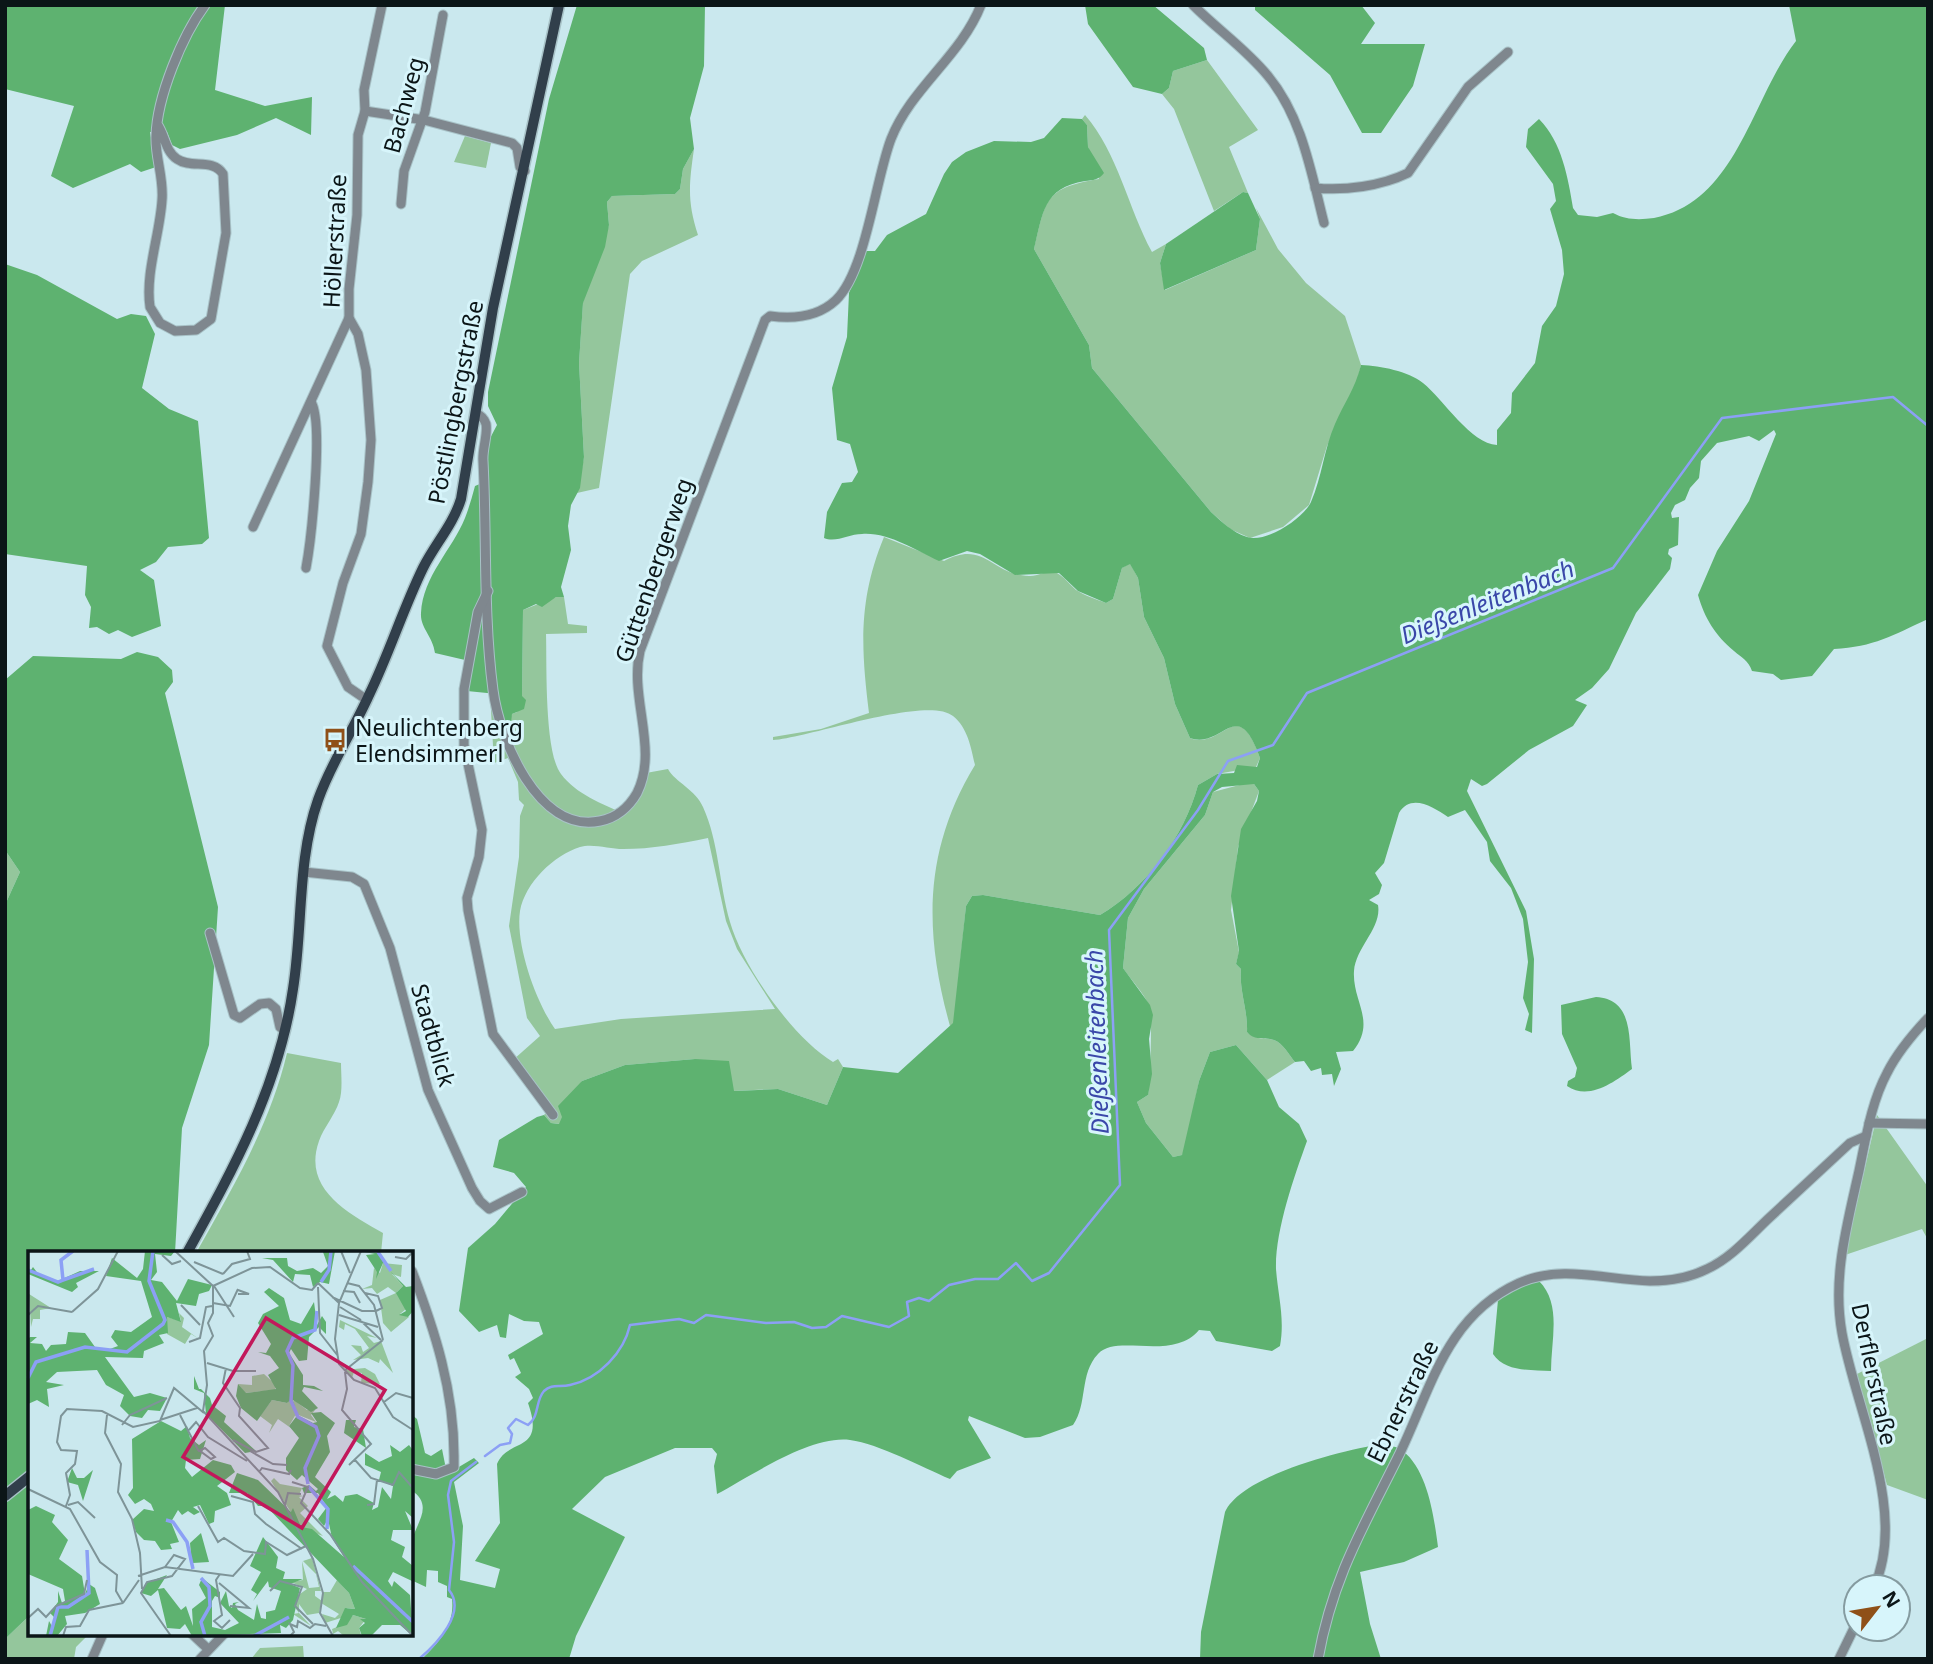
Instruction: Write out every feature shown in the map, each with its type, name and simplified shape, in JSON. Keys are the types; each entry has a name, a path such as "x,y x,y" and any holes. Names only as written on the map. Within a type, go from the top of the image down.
{"main road":[{"name":"Pöstlingbergstraße","path":"188,1251 253,1128 285,1031 298,953 306,872 317,801 336,757 367,700 422,570 458,508 492,317 559,5"},
{"path":"5,1496 28,1478"}],"street":[{"path":"157,124 169,150 178,160 215,165 223,174 226,233 212,314 203,326 190,332 175,331 160,323 149,302 162,200 157,124 167,87 186,37 205,5"},
{"name":"Höllerstraße","path":"367,700 348,687 327,646 340,592 361,534 370,467 366,370 361,341 349,318 357,215 358,135 365,111 364,90 382,5"},
{"name":"Güttenbergerweg","path":"476,413 483,417 486,426 482,448 494,696 504,734 522,776 545,802 571,818 597,822 619,813 635,796 645,767 636,685 640,651 762,328 770,316 798,317 816,312 836,300 846,287 856,266 892,135 904,114 961,42 981,5"},
{"path":"1194,5 1234,40 1279,90 1297,126 1324,223"},
{"name":"Bachweg","path":"401,204 404,171 424,120 443,15"},
{"path":"1315,188 1346,188 1408,173 1468,87 1508,52"},
{"path":"365,111 424,120 512,143 517,148 520,167 525,171"},
{"path":"253,527 349,318"},
{"path":"306,568 314,497 315,412 311,401"},
{"path":"488,591 482,598 475,622 464,689 464,745 482,830 479,857 467,898 468,910 493,1034 553,1115"},
{"name":"Stadtblick","path":"306,872 357,879 370,893 390,948 428,1090 480,1202 489,1209 522,1192"},
{"path":"210,933 234,1015 240,1018 260,1004 269,1003 276,1009 280,1027 285,1031"},
{"name":"Derflerstraße","path":"1878,1573 1886,1549 1886,1512 1843,1338 1838,1291 1842,1252 1869,1123 1886,1074 1904,1046 1928,1018"},
{"path":"1869,1123 1928,1124"},
{"name":"Ebnerstraße","path":"1318,1659 1327,1613 1346,1559 1401,1451 1440,1359 1456,1336 1479,1312 1508,1289 1544,1276 1597,1274 1659,1280 1700,1272 1733,1252 1850,1143 1866,1136"},
{"path":"413,1274 432,1323 448,1384 454,1456 454,1466 440,1474 413,1469"},
{"path":"92,1659 102,1636"},
{"path":"194,1636 208,1649"},
{"path":"200,1659 222,1636"},
{"path":"1839,1659 1847,1643"}],"green space":[{"path":"5,5 225,5 215,90 265,106 312,97 311,135 276,118 237,135 180,149 172,145 167,132 150,132 156,167 141,172 130,164 73,188 51,176 74,106 5,89"},
{"path":"577,5 705,5 704,66 690,118 694,149 683,169 680,189 675,194 612,196 607,202 609,225 605,247 583,303 579,363 584,457 580,488 571,505 568,526 571,550 561,587 564,597 556,597 542,607 536,604 523,610 522,696 526,700 524,709 512,714 510,732 505,730 497,694 467,691 465,660 435,653 422,623 421,613 432,575 459,530 475,486 482,483 487,444 497,425 488,406 488,392 549,99"},
{"path":"1085,5 1153,5 1204,48 1207,60 1173,71 1169,88 1162,94 1133,87 1088,24"},
{"path":"1255,5 1361,5 1375,23 1361,44 1425,44 1413,86 1381,133 1362,133 1330,75 1255,10"},
{"path":"1789,5 1928,5 1928,619 1872,643 1834,649 1812,676 1781,680 1773,674 1752,671 1747,662 1716,633 1707,619 1698,595 1717,551 1749,501 1776,434 1774,430 1759,441 1749,436 1717,443 1701,461 1699,478 1690,488 1685,500 1675,505 1671,513 1672,518 1679,517 1678,545 1669,549 1668,554 1672,558 1670,569 1636,613 1609,669 1592,688 1575,700 1587,705 1573,726 1529,750 1487,784 1482,786 1471,779 1467,791 1526,911 1534,959 1532,1033 1525,1030 1529,1014 1523,998 1528,962 1523,919 1511,888 1490,861 1487,842 1465,810 1448,817 1429,806 1416,803 1404,807 1399,813 1384,863 1375,873 1382,885 1379,894 1369,900 1378,905 1376,922 1359,954 1354,971 1363,1030 1353,1051 1336,1052 1341,1069 1334,1086 1332,1074 1322,1075 1321,1068 1311,1071 1304,1061 1295,1062 1277,1042 1253,1037 1247,1032 1241,969 1236,964 1239,951 1231,896 1241,829 1257,801 1259,791 1254,784 1222,787 1213,792 1205,815 1144,889 1128,918 1123,968 1150,1005 1153,1015 1149,1039 1152,1074 1148,1095 1137,1102 1146,1123 1173,1157 1182,1155 1199,1081 1210,1052 1236,1045 1267,1080 1279,1107 1299,1124 1307,1141 1286,1204 1279,1238 1276,1269 1281,1316 1280,1346 1272,1351 1216,1341 1210,1331 1199,1330 1188,1339 1174,1344 1107,1348 1098,1354 1088,1371 1081,1408 1073,1425 1040,1437 1025,1438 969,1416 968,1420 991,1458 957,1471 950,1479 874,1446 850,1440 834,1440 781,1458 717,1494 714,1466 717,1454 712,1448 675,1448 605,1477 572,1509 625,1537 576,1636 569,1659 422,1659 440,1639 448,1625 452,1599 447,1597 447,1586 438,1582 438,1571 427,1570 426,1587 413,1581 413,1537 423,1508 422,1502 413,1492 413,1416 417,1419 425,1453 431,1456 442,1449 447,1474 474,1458 479,1463 454,1482 463,1526 460,1580 495,1588 500,1569 475,1561 500,1523 497,1464 509,1450 529,1438 532,1430 528,1403 533,1398 529,1389 515,1377 521,1373 514,1358 510,1360 508,1355 543,1334 539,1322 524,1321 509,1314 506,1338 500,1337 497,1325 479,1332 459,1311 468,1248 495,1224 526,1187 514,1173 493,1167 499,1140 544,1115 551,1123 559,1124 562,1117 558,1106 582,1081 625,1065 695,1059 729,1061 734,1091 778,1089 827,1105 843,1067 898,1073 953,1023 966,906 972,896 983,895 1100,915 1133,891 1161,859 1183,823 1198,785 1217,774 1234,773 1237,765 1257,767 1260,758 1252,739 1244,729 1236,726 1202,740 1190,738 1175,704 1164,658 1144,617 1138,578 1130,564 1122,568 1113,599 1106,603 1078,591 1059,573 1015,575 980,554 967,551 939,561 901,543 872,534 824,538 827,512 842,483 852,482 858,472 850,444 837,440 832,388 847,337 849,293 864,251 875,251 887,235 926,214 944,174 952,162 966,152 994,141 1031,142 1044,138 1062,118 1082,119 1087,125 1088,147 1104,173 1096,179 1071,184 1053,196 1043,214 1034,249 1089,345 1092,368 1211,512 1242,535 1255,538 1264,536 1292,522 1311,502 1331,434 1353,389 1361,365 1394,370 1417,379 1431,390 1467,429 1487,443 1497,445 1497,430 1511,413 1512,393 1535,363 1542,326 1556,306 1564,274 1562,250 1550,209 1556,201 1553,184 1526,147 1528,129 1539,119 1553,138 1566,173 1573,208 1578,215 1597,217 1613,213 1628,218 1654,218 1682,208 1705,192 1724,170 1780,65 1796,41"},
{"path":"1207,60 1258,130 1229,147 1248,193 1243,192 1214,211 1174,109 1162,94 1169,88 1173,71"},
{"path":"1085,115 1106,146 1152,252 1166,244 1160,263 1165,290 1256,250 1260,219 1256,208 1278,249 1306,283 1345,316 1361,365 1356,386 1327,446 1309,505 1283,527 1250,538 1230,529 1211,512 1092,368 1089,345 1034,249 1042,218 1051,198 1068,187 1099,179 1088,147 1087,125 1082,119"},
{"path":"465,136 491,143 486,168 454,162"},
{"path":"694,149 690,192 698,235 642,261 630,274 599,488 577,493 584,457 579,363 583,302 609,225 607,202 612,196 675,194 680,189 683,169"},
{"path":"1243,192 1248,193 1260,219 1256,250 1164,290 1160,263 1166,244"},
{"path":"5,264 37,275 117,319 131,314 146,316 155,334 142,388 169,409 198,421 209,538 202,544 168,547 156,562 140,570 154,580 161,626 132,637 118,630 109,634 97,627 89,628 91,607 85,595 87,566 5,554"},
{"path":"884,537 944,561 969,554 1016,574 1033,576 1056,573 1079,592 1106,603 1113,599 1122,568 1130,563 1138,578 1144,617 1164,658 1175,704 1190,738 1202,740 1236,726 1244,729 1252,739 1260,758 1256,767 1217,774 1198,785 1183,823 1161,859 1133,891 1100,915 983,895 972,896 966,906 954,1023 950,1026 936,958 933,893 945,829 975,765 962,726 953,716 940,711 920,710 773,740 773,737 821,729 869,713 864,667 864,624 870,582"},
{"path":"556,597 564,597 568,624 587,626 587,633 546,634 549,728 561,774 582,793 625,814 638,795 646,773 668,769 696,796 708,820 716,849 730,922 746,959 786,1019 818,1051 833,1062 838,1059 843,1067 827,1105 778,1089 733,1091 695,1059 625,1065 582,1081 560,1124 551,1123 544,1115 551,1107 513,1060 540,1036 527,1018 509,926 519,857 520,816 524,805 519,800 518,782 508,758 494,763 490,693 505,730 512,714 517,712 522,696 523,610","holes":["708,838 726,921 737,949 775,1009 621,1019 555,1029 534,988 524,956 519,924 523,901 534,881 551,863 570,851 590,846 644,848"]},
{"path":"137,652 158,657 172,670 173,682 165,693 218,907 209,1045 182,1128 175,1251 28,1251 28,1617 5,1639 5,905 20,872 5,850 5,680 33,656 121,659"},
{"path":"1247,783 1254,784 1259,791 1238,847 1231,910 1239,952 1236,964 1241,969 1247,1032 1255,1037 1277,1042 1295,1062 1267,1080 1236,1045 1210,1052 1199,1081 1185,1150 1182,1155 1173,1157 1146,1123 1137,1102 1148,1095 1151,1020 1149,1005 1123,968 1128,918 1144,889 1205,815 1213,792"},
{"path":"5,850 20,872 5,905"},
{"path":"1596,997 1618,1005 1623,1013 1629,1034 1632,1069 1601,1088 1584,1092 1567,1086 1568,1081 1575,1077 1577,1068 1562,1034 1561,1005"},
{"path":"287,1053 341,1063 340,1098 319,1141 315,1158 317,1173 323,1186 343,1208 383,1233 381,1251 197,1251 236,1181 271,1106"},
{"path":"1877,1115 1928,1187 1928,1240 1922,1229 1845,1255"},
{"path":"1539,1281 1551,1300 1553,1311 1551,1371 1511,1367 1493,1354 1498,1300 1525,1284"},
{"path":"1928,1338 1928,1500 1887,1485 1857,1374"},
{"path":"1382,1444 1403,1451 1418,1470 1428,1495 1438,1547 1404,1562 1360,1572 1370,1624 1381,1659 1200,1659 1201,1632 1225,1512 1235,1499 1251,1487 1295,1466"},
{"path":"28,1617 28,1636 87,1636 76,1647 74,1659 9,1659 5,1655 5,1639"},
{"path":"303,1646 304,1659 251,1659 260,1648"}],"waterway":[{"name":"Dießenleitenbach","path":"485,1456 500,1445 510,1443 512,1434 508,1428 516,1419 528,1425 532,1421 544,1391 553,1386 581,1382 609,1363 622,1345 630,1325 679,1319 694,1323 706,1315 766,1323 794,1322 812,1328 826,1327 842,1316 889,1327 909,1316 907,1302 919,1298 929,1301 949,1285 975,1279 998,1279 1016,1263 1032,1281 1049,1273 1120,1185 1109,930 1198,810 1228,761 1273,745 1307,693 1613,568 1722,418 1893,397 1928,426"},
{"name":"Dießenleitenbach","path":"419,1659 434,1645 452,1618 454,1599 449,1590 454,1542 448,1495 451,1481 476,1462"}],"place":[{"name":"Neulichtenberg Elendsimmerl","path":"335,740"}]}
